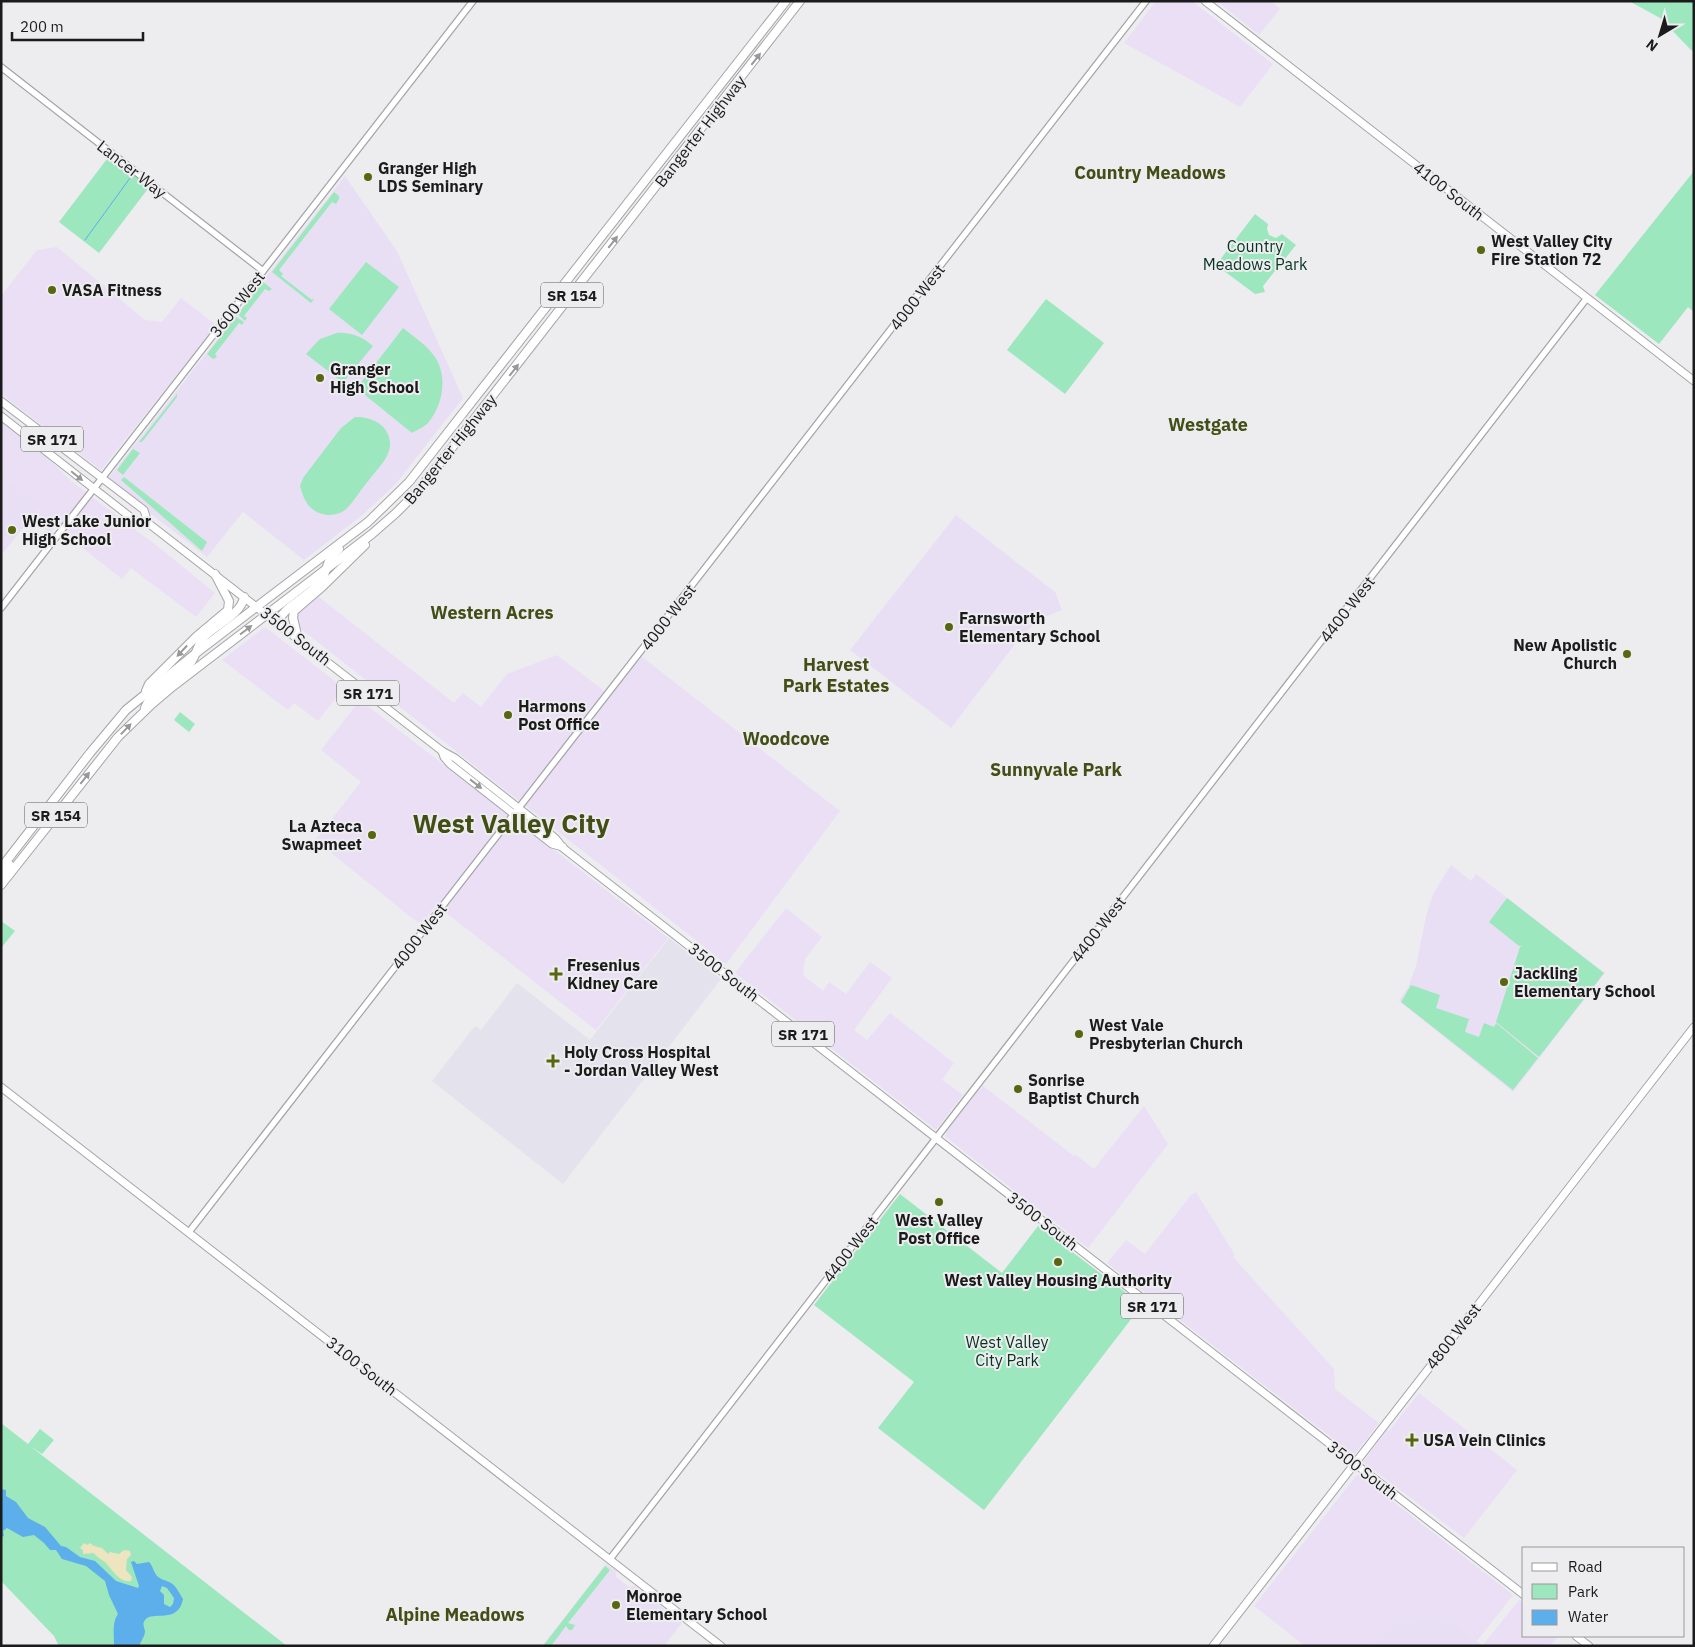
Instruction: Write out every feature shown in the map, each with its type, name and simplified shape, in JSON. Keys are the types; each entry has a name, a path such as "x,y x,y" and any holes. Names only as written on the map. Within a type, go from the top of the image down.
{"highway":[{"name":"Bangerter Highway","path":"1,868 104,735 144,695 381,510 410,482 786,1"},
{"name":"Bangerter Highway","path":"1,885 111,746 143,712 166,691 384,524 425,483 800,1"},
{"path":"298,639 293,618 296,610 359,550 391,523 425,483"},
{"path":"277,622 289,607 322,579 329,559 334,553 371,525 381,510"},
{"path":"144,695 149,684 197,636 228,610 229,601 214,574"},
{"path":"143,712 149,698 193,661 204,637 233,613 243,602 244,597"},
{"path":"1,876 34,834 36,823"}],"main road":[{"name":"4100 South","path":"1205,1 1694,381"},
{"name":"3500 South","path":"1,401 144,510 148,523 442,751 448,762 556,838 563,848 1522,1593"},
{"name":"3500 South","path":"1,416 138,524 148,523"},
{"name":"4800 West","path":"1213,1646 1694,1027"},
{"name":"3100 South","path":"1,1087 721,1646"},
{"path":"1577,1637 1589,1646"}],"street":[{"name":"3600 West","path":"1,608 473,1"},
{"name":"4000 West","path":"189,1232 1146,1"},
{"name":"Lancer Way","path":"1,67 263,271"},
{"name":"4400 West","path":"610,1559 1588,298"}],"shaded area":[{"path":"1156,1 1192,1 1273,64 1240,107 1124,43"},
{"path":"1217,1 1271,1 1280,9 1259,35"},
{"name":"Granger High School","path":"345,176 397,251 463,398 395,485 360,517 304,560 243,512 207,557 107,480"},
{"path":"57,247 145,320 162,322 181,298 216,325 101,470 1,394 1,296 37,250"},
{"path":"1,421 45,455 71,481 161,549 215,593 196,617 131,568 122,579 56,527 50,533 32,518 42,505 1,473"},
{"name":"West Lake Junior High School","path":"1,473 42,505 1,555"},
{"name":"Farnsworth Elementary School","path":"956,515 1055,592 1062,610 1040,619 1022,635 951,728 850,650"},
{"path":"310,590 454,703 463,693 481,707 507,674 557,655 611,696 641,656 840,811 726,964 277,610"},
{"path":"265,628 344,688 318,721 294,703 288,710 222,660 261,629"},
{"path":"360,700 668,938 596,1030 436,905 423,922 417,922 315,840 361,782 321,750"},
{"name":"Jackling Elementary School","path":"1451,865 1471,881 1476,874 1605,973 1513,1092 1399,1001 1408,987 1416,966 1426,916 1433,894"},
{"path":"786,908 822,937 805,959 803,975 823,991 829,982 846,994 870,962 892,978 854,1030 867,1040 890,1013 954,1063 942,1080 963,1095 936,1130 735,973"},
{"name":"Holy Cross Hospital - Jordan Valley West","path":"669,938 721,979 563,1184 432,1081 475,1026 481,1030 517,983 590,1040"},
{"path":"982,1085 1074,1156 1076,1155 1094,1169 1144,1106 1168,1144 1088,1248 946,1137 946,1132"},
{"path":"1196,1192 1235,1255 1233,1257 1334,1369 1335,1389 1379,1423 1354,1455 1107,1263 1126,1240 1145,1254 1190,1196"},
{"path":"1419,1393 1517,1470 1464,1538 1363,1462 1387,1430 1389,1431"},
{"path":"1359,1475 1513,1595 1477,1641 1442,1614 1430,1621 1424,1618 1422,1620 1397,1624 1386,1624 1369,1646 1305,1646 1254,1606 1356,1476"},
{"name":"Monroe Elementary School","path":"606,1564 616,1571 616,1577 629,1587 635,1586 682,1623 664,1646 542,1646"},
{"path":"1519,1600 1522,1602 1522,1637 1557,1637 1550,1646 1482,1646"},
{"path":"1405,1614 1430,1621 1442,1614 1483,1646 1369,1646 1386,1624 1397,1624"}],"green space":[{"path":"1629,1 1694,1 1694,49 1692,51 1660,18"},
{"path":"110,155 150,186 99,253 59,222"},
{"path":"1694,171 1694,312 1688,307 1659,344 1595,295"},
{"path":"334,192 339,196 336,204 332,202 279,270 283,274 281,276 312,300 315,298 311,303 272,272"},
{"name":"Country Meadows Park","path":"1255,214 1268,224 1269,235 1276,238 1282,234 1296,245 1263,286 1265,292 1255,294 1216,265"},
{"path":"366,262 399,287 362,335 329,309"},
{"path":"263,282 272,289 269,291 265,289 244,316 247,318 245,321 238,314"},
{"path":"1046,299 1104,343 1065,394 1007,350"},
{"path":"236,317 244,322 242,325 239,323 215,354 217,357 213,359 207,354"},
{"path":"403,328 432,353 442,373 442,391 433,416 428,423 412,433 360,391 359,385"},
{"path":"337,333 347,333 356,336 373,346 345,380 341,381 306,354 320,339"},
{"path":"177,394 177,397 142,442 139,442"},
{"path":"355,417 373,420 383,427 389,437 388,454 345,510 334,514 321,514 309,505 300,486 303,478 341,428"},
{"path":"133,449 140,453 123,475 117,470"},
{"path":"124,477 207,542 202,551 121,480"},
{"path":"180,712 195,724 189,732 174,720"},
{"path":"1507,898 1604,973 1539,1057 1496,1022 1520,947 1522,946 1519,946 1489,922"},
{"path":"1,921 15,931 1,948"},
{"path":"1411,985 1440,995 1436,1008 1469,1019 1465,1032 1479,1037 1484,1023 1494,1027 1496,1023 1538,1058 1513,1090 1401,1002"},
{"name":"West Valley City Park","path":"900,1194 1002,1273 1038,1226 1142,1305 984,1510 878,1428 914,1382 814,1305"},
{"path":"1,1423 28,1444 40,1429 54,1440 42,1454 30,1446 287,1646 59,1646 54,1636 1,1581"},
{"path":"605,1566 610,1570 568,1623 575,1625 572,1630 569,1630 566,1626 551,1646 543,1646"}],"sand":[{"path":"84,1543 87,1545 90,1543 102,1548 108,1554 110,1552 119,1554 124,1550 130,1551 131,1555 127,1559 126,1570 132,1577 131,1581 120,1578 94,1553 83,1554 83,1550 80,1548"}],"water":[{"path":"1,1489 6,1490 6,1496 16,1502 28,1518 45,1527 61,1546 66,1547 80,1557 95,1561 116,1581 138,1588 131,1562 134,1561 137,1564 149,1562 157,1576 171,1583 183,1599 176,1612 165,1616 148,1617 145,1620 143,1624 145,1633 139,1646 114,1646 114,1625 118,1614 105,1581 86,1566 62,1559 56,1550 50,1550 34,1535 23,1537 7,1528 3,1531 4,1536 1,1537","holes":["162,1586 167,1588 174,1598 173,1604 170,1607 164,1604 164,1595 160,1591"]}],"waterway":[{"path":"85,240 130,178"}],"place":[{"name":"Granger High LDS Seminary","path":"368,177"},
{"name":"West Valley City Fire Station 72","path":"1481,250"},
{"name":"VASA Fitness","path":"52,290"},
{"name":"Granger High School","path":"320,378"},
{"name":"West Lake Junior High School","path":"12,530"},
{"name":"Farnsworth Elementary School","path":"949,627"},
{"name":"New Apolistic Church","path":"1627,654"},
{"name":"Harmons Post Office","path":"508,715"},
{"name":"La Azteca Swapmeet","path":"372,835"},
{"name":"Fresenius Kidney Care","path":"556,974"},
{"name":"Jackling Elementary School","path":"1504,982"},
{"name":"West Vale Presbyterian Church","path":"1079,1034"},
{"name":"Holy Cross Hospital - Jordan Valley West","path":"553,1061"},
{"name":"Sonrise Baptist Church","path":"1018,1089"},
{"name":"West Valley Post Office","path":"939,1202"},
{"name":"West Valley Housing Authority","path":"1058,1262"},
{"name":"USA Vein Clinics","path":"1412,1440"},
{"name":"Monroe Elementary School","path":"616,1605"}],"district":[{"name":"Country Meadows","path":"1150,172"},
{"name":"Westgate","path":"1208,424"},
{"name":"Western Acres","path":"492,612"},
{"name":"Harvest Park Estates","path":"836,674"},
{"name":"Woodcove","path":"786,738"},
{"name":"Sunnyvale Park","path":"1056,769"},
{"name":"West Valley City","path":"511,823"},
{"name":"Alpine Meadows","path":"455,1614"}]}
